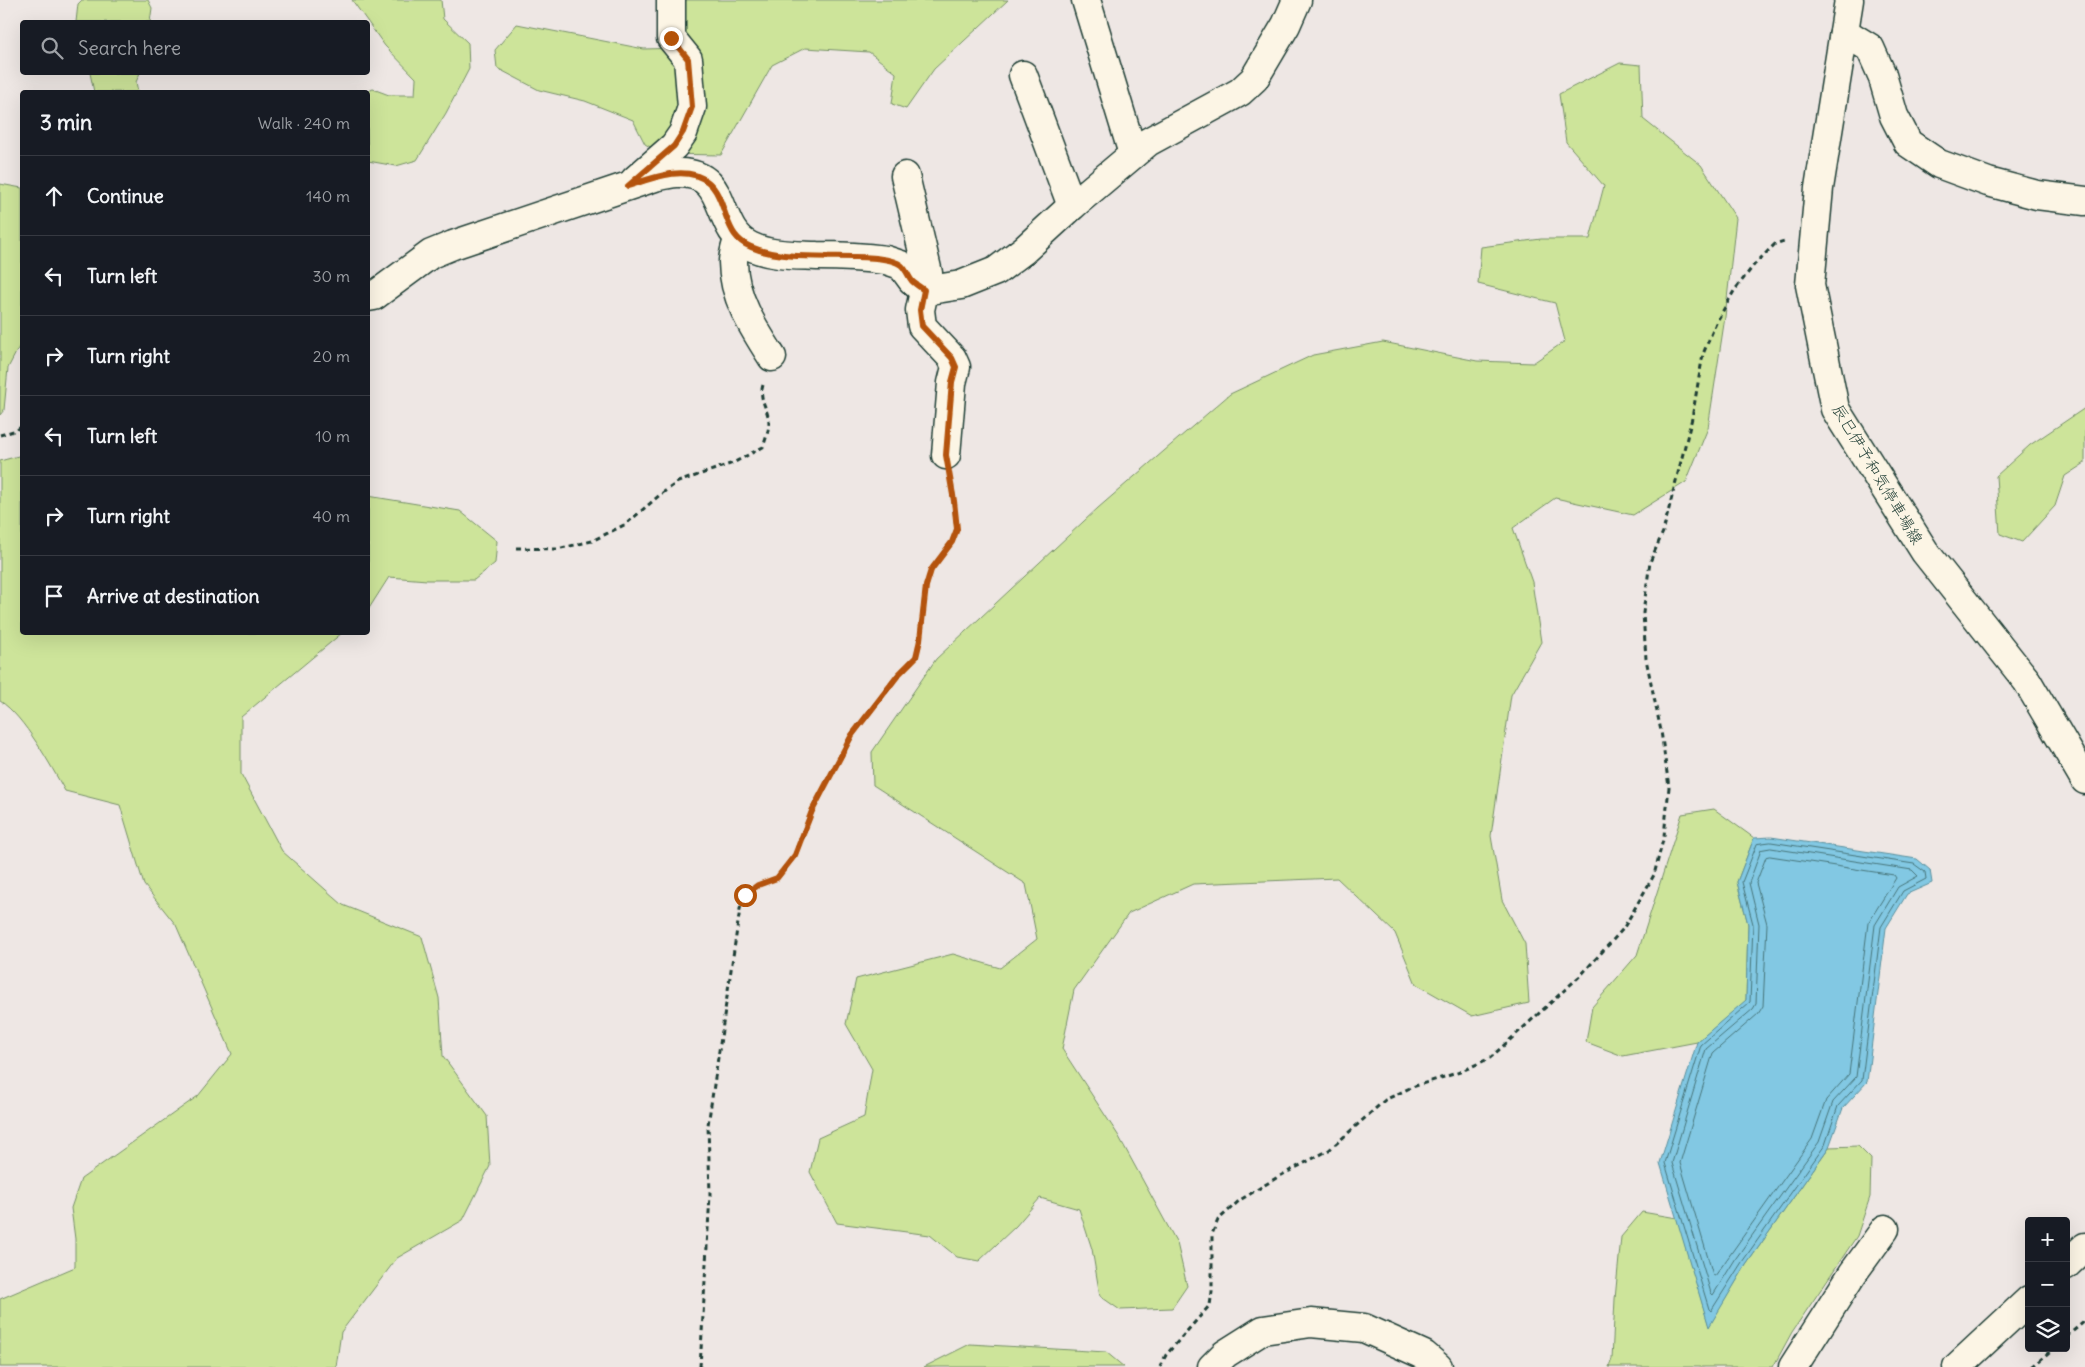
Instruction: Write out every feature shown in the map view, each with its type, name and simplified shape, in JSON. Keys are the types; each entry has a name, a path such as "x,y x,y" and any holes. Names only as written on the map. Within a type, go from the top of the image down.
{"street":[{"path":"628,186 674,146 683,132 692,107 688,59 671,38 671,0"},
{"path":"1086,0 1133,154"},
{"path":"370,297 374,296 431,254 655,176 678,173 695,175 709,182 720,198 730,228 738,239 751,247 780,254 886,260 901,265 912,280 924,290 961,285 996,271 1024,250 1072,206 1148,142 1234,95 1254,80 1286,25 1297,0"},
{"name":"辰巳伊予和気停車場線","path":"1849,0 1820,188 1810,286 1835,408 1925,552 2027,681 2085,780"},
{"path":"1844,32 1870,48 1882,75 1894,116 1908,143 1939,164 1988,182 2037,195 2085,201"},
{"path":"1024,75 1072,206"},
{"path":"905,176 928,273 920,310 922,326 952,358 956,367 952,382 946,455"},
{"path":"738,239 733,261 736,286 751,325 772,357"},
{"path":"1793,1367 1853,1273 1885,1228"},
{"path":"2069,1262 2085,1247"},
{"path":"1957,1367 2025,1304"},
{"path":"1212,1367 1225,1354 1263,1330 1311,1323 1364,1328 1424,1355 1438,1367"}],"path":[{"path":"1160,1367 1166,1355 1210,1305 1212,1292 1212,1234 1218,1220 1240,1200 1329,1150 1386,1100 1412,1088 1460,1072 1490,1058 1581,975 1623,929 1654,875 1664,836 1669,787 1661,731 1646,659 1643,613 1650,562 1663,532 1692,418 1703,354 1716,323 1734,290 1754,265 1775,244 1815,230"},
{"path":"516,548 558,549 592,541 626,524 678,482 733,463 763,448 768,433 769,418 760,394 773,364 772,357"},
{"path":"0,435 20,428"},
{"path":"700,1367 710,1195 708,1125 740,908 745,895 758,885 777,878 795,855 812,811 852,735 899,674 916,657 920,640 926,586 931,570 952,542 957,529 946,455"},
{"path":"2070,1334 2085,1321"},
{"path":"2032,1367 2049,1352"}],"green space":[{"path":"82,0 148,0 152,8 150,20 76,20 78,4"},
{"path":"352,0 441,0 443,19 468,43 469,69 446,113 417,160 396,166 370,161 370,90 373,89 389,95 415,95 416,78 385,46 370,25 370,20 366,20"},
{"path":"684,0 1008,0 934,69 906,109 892,104 896,73 869,52 805,48 772,65 721,155 662,154 645,144 633,120 585,101 539,90 497,68 495,50 517,24 644,49 681,48"},
{"path":"1620,63 1641,65 1643,119 1701,165 1736,218 1725,317 1708,428 1686,482 1633,515 1555,498 1513,528 1532,582 1541,642 1511,695 1491,836 1502,900 1525,944 1529,1003 1472,1016 1416,984 1395,933 1337,878 1193,884 1129,913 1074,990 1062,1049 1118,1135 1177,1243 1187,1286 1172,1308 1120,1310 1100,1296 1092,1249 1079,1209 1040,1198 1016,1226 979,1261 957,1257 930,1235 837,1223 810,1172 818,1138 864,1117 872,1069 846,1024 856,979 953,954 1000,968 1037,939 1026,884 873,785 872,752 936,659 1098,508 1230,394 1313,355 1383,342 1477,361 1533,363 1565,341 1555,303 1478,284 1481,247 1541,239 1590,239 1604,186 1566,142 1559,94"},
{"path":"90,75 139,75 136,82 138,90 94,90"},
{"path":"0,184 20,188 20,345 8,368 4,410 0,415"},
{"path":"2085,408 2085,463 2065,476 2055,506 2022,542 2000,534 1996,476 2030,445"},
{"path":"20,456 20,635 340,635 241,717 241,774 282,851 343,905 422,937 439,998 443,1056 487,1116 490,1166 463,1220 397,1258 341,1332 336,1367 0,1367 0,1299 75,1267 75,1239 71,1208 81,1179 198,1096 232,1054 176,925 144,885 120,805 65,791 45,755 27,729 9,708 0,701 0,461"},
{"path":"370,496 460,511 497,541 495,563 474,580 427,580 389,577 370,607"},
{"path":"1714,809 1754,838 1737,882 1748,924 1746,1001 1697,1042 1623,1056 1586,1042 1592,1007 1637,955 1682,814"},
{"path":"1858,1146 1871,1159 1870,1197 1857,1236 1792,1332 1773,1367 1609,1367 1612,1359 1621,1237 1642,1212 1677,1218 1709,1326 1746,1265 1829,1147"},
{"path":"970,1344 1106,1352 1124,1367 924,1367"}],"water":[{"path":"1771,837 1917,859 1930,870 1932,883 1907,894 1886,928 1867,1082 1843,1108 1829,1147 1746,1265 1709,1327 1660,1163 1697,1042 1746,1000 1748,924 1737,882 1754,838"}],"route":[{"path":"671,38 688,59 692,107 683,132 674,146 628,186 655,176 678,173 695,175 709,182 720,198 730,228 738,239 751,247 780,254 865,257 886,260 901,265 912,280 924,290 920,310 922,326 952,358 956,367 952,382 946,455 957,529 952,542 931,570 926,586 920,640 916,657 899,674 852,735 812,811 795,855 777,878 758,885 745,895"}]}
